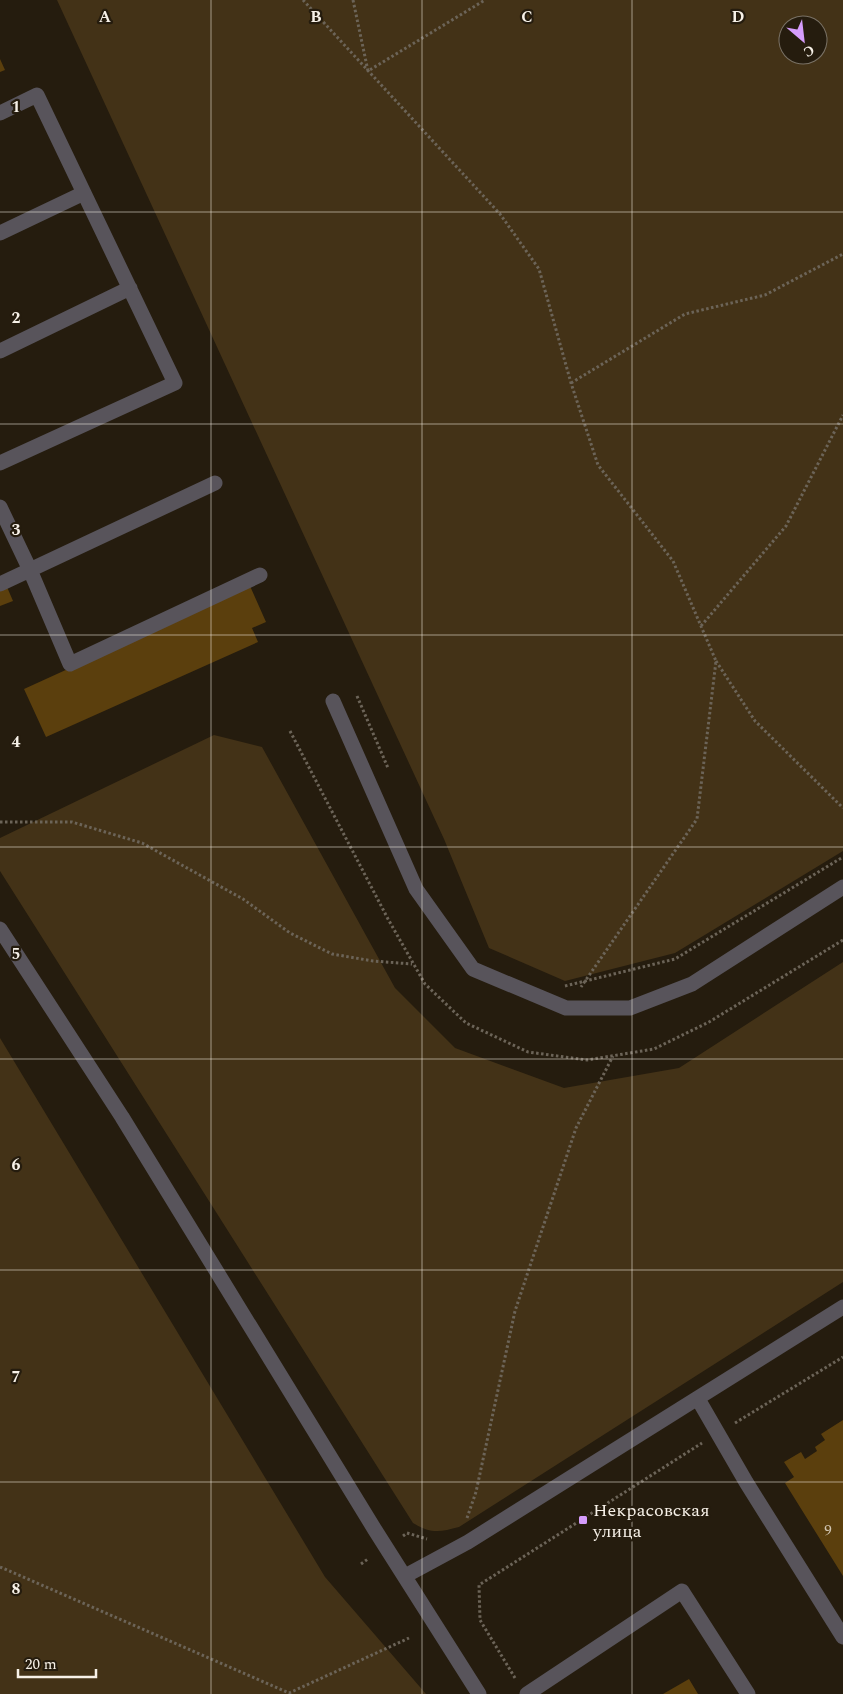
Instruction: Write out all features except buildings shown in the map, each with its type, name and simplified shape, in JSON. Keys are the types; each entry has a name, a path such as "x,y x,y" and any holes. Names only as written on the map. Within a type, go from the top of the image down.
{"street":[{"path":"0,113 37,95 175,383 0,463"},
{"path":"0,233 84,193"},
{"path":"0,351 130,288"},
{"path":"0,584 215,483"},
{"path":"0,507 30,570 70,664 260,575"},
{"path":"334,701 416,889 473,969 566,1008 630,1008 692,984 843,887"},
{"path":"0,929 122,1117 479,1694"},
{"path":"405,1576 468,1542 843,1307"},
{"path":"698,1399 746,1482 843,1638"},
{"path":"524,1690 682,1591 748,1694"}],"path":[{"path":"303,0 500,214 539,269 571,383 598,464 673,561 716,661 755,721 843,808"},
{"path":"353,0 368,71"},
{"path":"368,71 486,0"},
{"path":"571,383 685,314 765,295 843,254"},
{"path":"701,626 786,526 843,415"},
{"path":"566,1008 697,819 716,661"},
{"path":"357,696 391,776"},
{"path":"290,731 379,902 425,984 466,1023 528,1052 587,1060 654,1049 709,1022 843,940"},
{"path":"0,822 72,822 142,843 189,871 243,899 290,933 332,954 373,961 413,964"},
{"path":"563,986 675,959 843,857"},
{"path":"465,1524 476,1492 515,1311 576,1128 614,1056"},
{"path":"524,1690 480,1620 479,1586 718,1433 843,1356"},
{"path":"0,1567 289,1693 409,1638"}],"shaded area":[{"path":"57,0 843,0 843,851 675,953 565,981 489,948 444,839"},
{"path":"214,735 262,747 395,988 455,1048 564,1088 679,1068 843,962 843,1282 459,1527 436,1531 425,1529 413,1523 0,871 0,838"},
{"path":"0,1038 325,1577 426,1694 0,1694"}],"place":[{"name":"Некрасовская улица","path":"583,1520"}]}
